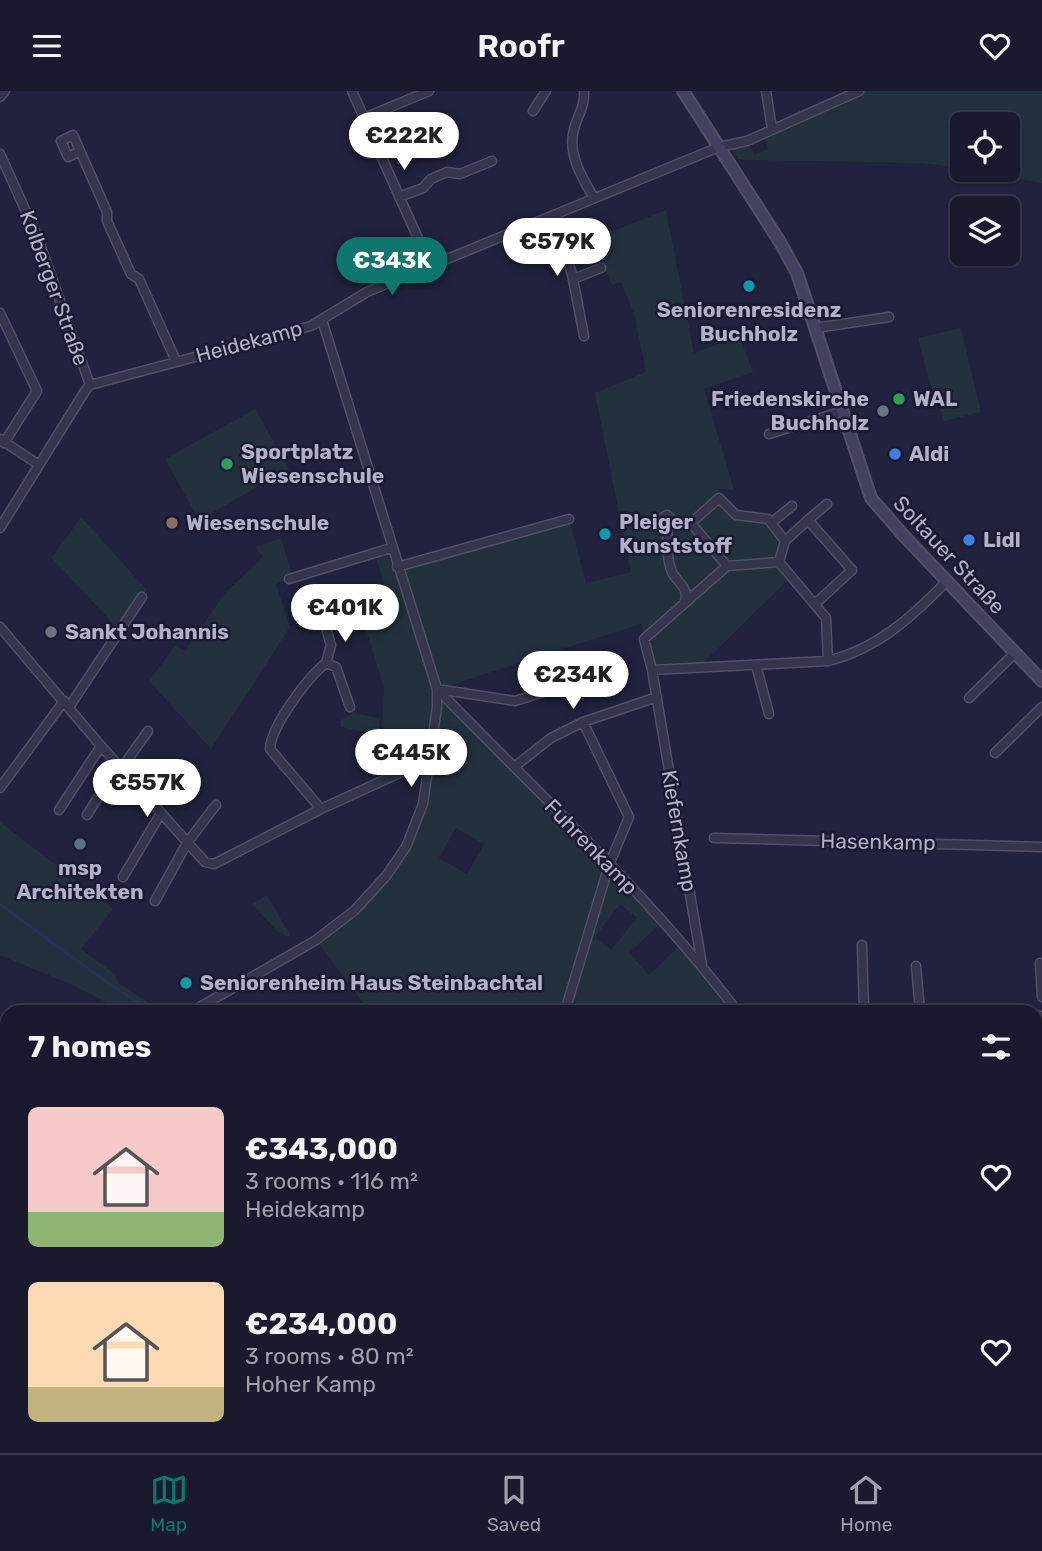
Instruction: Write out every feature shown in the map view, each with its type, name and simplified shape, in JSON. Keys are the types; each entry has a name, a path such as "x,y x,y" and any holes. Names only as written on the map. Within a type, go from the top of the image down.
{"main road":[{"name":"Soltauer Straße","path":"684,91 797,272 871,498 1042,681"}],"street":[{"path":"0,97 5,91"},
{"path":"352,91 429,265"},
{"path":"364,118 429,91"},
{"path":"533,111 546,91"},
{"path":"584,91 583,108 574,129 572,147 581,175 594,198"},
{"path":"766,91 772,129"},
{"name":"Heidekamp","path":"90,385 311,325 355,298 429,265 719,147 747,141 859,91"},
{"path":"80,151 131,274 139,279 176,361"},
{"name":"Kolberger Straße","path":"0,154 37,236 90,385"},
{"path":"399,197 423,188 432,179 447,172 460,174 492,161"},
{"path":"556,214 584,336"},
{"path":"573,279 601,268"},
{"path":"816,328 889,317"},
{"path":"1,318 37,391 2,441 39,465"},
{"path":"203,1005 301,949 355,910 386,876 406,847 423,804 437,708 437,689 322,320"},
{"path":"0,528 90,385"},
{"path":"769,435 842,411"},
{"path":"727,566 691,523 719,498 736,515 768,519 785,541"},
{"path":"779,562 785,541 827,504"},
{"path":"771,523 792,506"},
{"path":"397,567 569,519"},
{"path":"808,520 852,570 815,604"},
{"path":"667,527 671,568 687,595 683,604"},
{"path":"289,579 391,548"},
{"path":"779,562 826,618 828,661"},
{"path":"683,604 727,566 779,562"},
{"path":"652,670 828,661 860,651 877,642 897,628 947,581"},
{"path":"0,788 66,704 142,597"},
{"name":"Kiefernkamp","path":"683,604 644,639 657,697 702,965"},
{"path":"321,809 270,749 270,740 301,691 326,663 331,645 326,625"},
{"path":"0,627 119,767 205,862 214,864 321,809 430,759"},
{"path":"969,698 1012,649"},
{"path":"326,663 337,667 350,707"},
{"path":"756,665 769,714"},
{"path":"437,689 515,701 563,686"},
{"name":"Fuhrenkamp","path":"437,689 609,865 702,965 732,1005"},
{"path":"514,767 551,737 583,722 657,697"},
{"path":"995,753 1042,707"},
{"path":"567,1005 609,865 629,817 583,722"},
{"path":"87,815 119,767 148,731"},
{"path":"59,810 101,746"},
{"path":"153,805 174,778 187,769"},
{"path":"155,901 187,843 216,805"},
{"path":"123,877 160,813"},
{"name":"Hasenkamp","path":"714,838 1042,847"},
{"path":"862,945 864,1005"},
{"path":"1040,963 1042,997"},
{"path":"916,966 919,1005"}],"shaded area":[{"path":"859,91 1042,91 1042,183 1020,179 1020,112 950,112 950,167 921,163 738,159 731,144 747,141 754,155 768,149 762,134"},
{"path":"666,210 694,353 739,336 753,372 704,389 734,490 717,489 724,504 730,509 752,517 768,519 785,541 779,562 791,577 698,668 652,670 641,624 438,689 662,922 629,953 649,975 682,943 732,1005 362,1005 364,1004 316,940 355,910 386,876 417,825 430,760 380,780 384,688 359,607 388,598 375,553 391,548 397,566 569,519 586,583 631,572 595,393 646,372 634,314 621,282 612,285 593,239","holes":["456,828 484,844 467,874 439,858","620,904 637,918 611,950 595,937"]},
{"path":"961,328 981,412 944,421 928,377 918,338"},
{"name":"Sportplatz Wiesenschule","path":"255,409 289,469 199,520 165,459"},
{"path":"81,517 147,590 120,631 52,558"},
{"path":"281,538 293,578 276,584 290,627 211,749 149,681 175,646 185,651 225,593 263,557 255,547"},
{"path":"353,713 379,718 379,734 341,727 340,721"},
{"path":"0,822 113,909 81,949 116,975 118,983 153,1005 108,1005 70,984 0,955"},
{"path":"267,895 290,935 287,937 277,931 252,904"}],"waterway":[{"path":"0,904 141,1005"}],"place":[{"name":"Seniorenresidenz Buchholz","path":"749,286"},
{"name":"WAL","path":"899,399"},
{"name":"Friedenskirche Buchholz","path":"883,411"},
{"name":"Aldi","path":"895,454"},
{"name":"Sportplatz Wiesenschule","path":"227,464"},
{"name":"Wiesenschule","path":"172,523"},
{"name":"Pleiger Kunststoff","path":"605,534"},
{"name":"Lidl","path":"969,540"},
{"name":"Sankt Johannis","path":"51,632"},
{"name":"msp Architekten","path":"80,844"},
{"name":"Seniorenheim Haus Steinbachtal","path":"186,983"}]}
